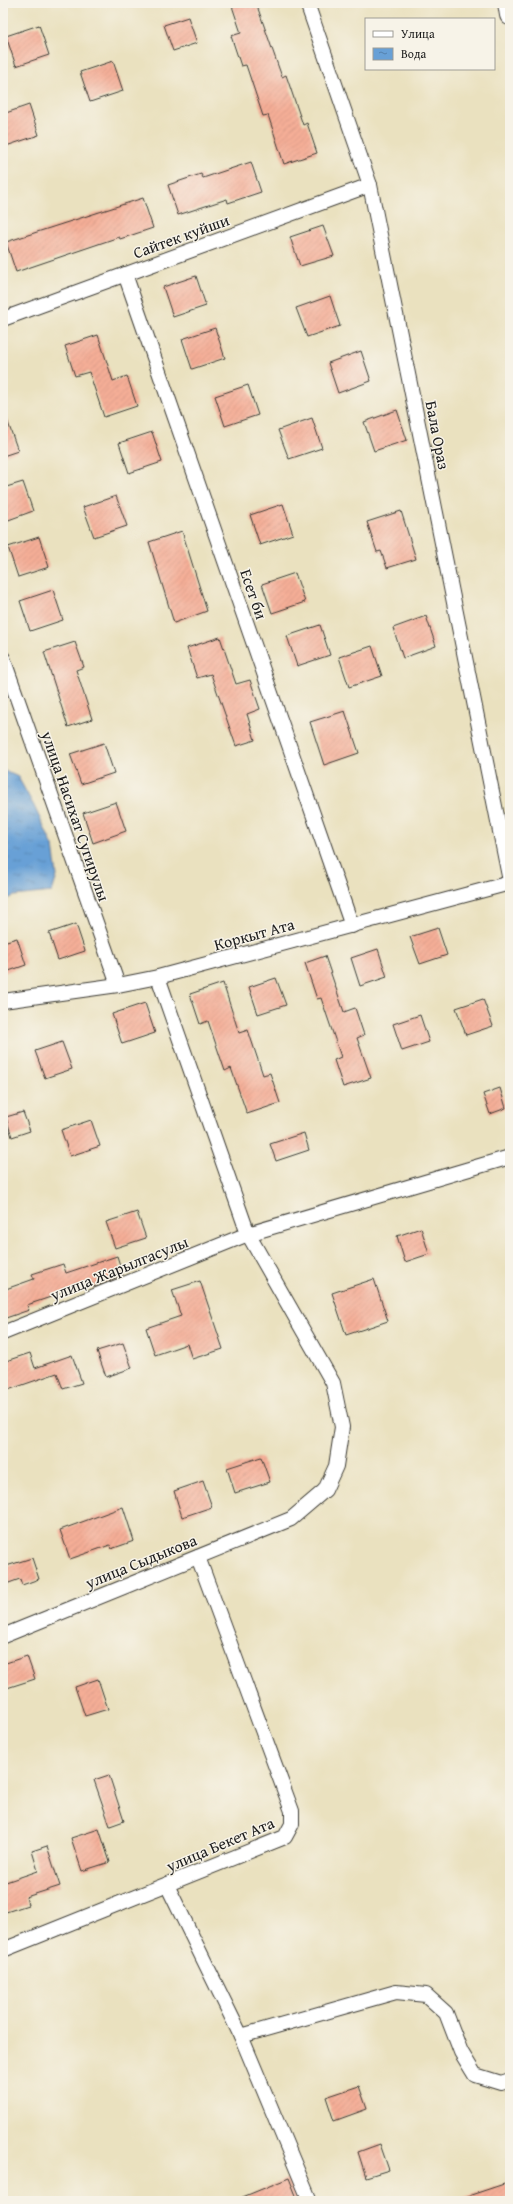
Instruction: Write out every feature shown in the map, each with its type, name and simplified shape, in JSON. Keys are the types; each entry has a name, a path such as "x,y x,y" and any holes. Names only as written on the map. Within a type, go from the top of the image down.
{"main road":[{"path":"508,3 510,15"}],"street":[{"name":"Бала Ораз","path":"307,3 370,185 510,882"},
{"name":"Сайтек куйши","path":"3,319 370,185"},
{"name":"Есет би","path":"125,274 352,926"},
{"name":"улица Насихат Сугирулы","path":"3,658 118,985"},
{"name":"Коркыт Ата","path":"3,1001 118,985 158,977 352,926 510,882"},
{"name":"улица Сыдыкова","path":"3,1636 291,1519 325,1490 336,1466 342,1427 333,1383 248,1234 158,977"},
{"name":"улица Жарылгасулы","path":"3,1333 248,1234 510,1157"},
{"name":"улица Бекет Ата","path":"3,1950 285,1837 292,1824 292,1811 198,1556"},
{"path":"167,1885 241,2036 310,2201"},
{"path":"241,2036 396,1992 426,1995 446,2014 461,2052 475,2075 501,2083 510,2080"}],"water":[{"path":"3,770 18,777 53,846 57,876 52,892 14,896 3,901"}],"building":[{"path":"231,3 256,3 282,77 286,75 303,125 307,123 317,153 284,164 268,115 263,116 246,65 241,66 231,36 241,33"},
{"path":"188,17 197,43 173,51 164,25"},
{"path":"39,25 49,55 16,66 6,36"},
{"path":"113,61 123,91 90,102 80,72"},
{"path":"29,105 39,135 6,146 3,137 3,114"},
{"path":"251,162 261,192 228,203 227,199 178,215 168,185 201,174 203,178"},
{"path":"143,198 153,228 120,239 119,237 16,272 6,242"},
{"path":"323,226 334,256 300,266 290,237"},
{"path":"196,276 206,306 173,317 163,287"},
{"path":"330,296 340,326 307,337 296,308"},
{"path":"215,328 225,358 192,369 182,339"},
{"path":"98,335 113,381 127,376 137,406 104,417 89,372 75,376 65,346"},
{"path":"361,351 371,381 338,393 328,363"},
{"path":"248,385 258,415 225,426 215,396"},
{"path":"397,410 407,440 374,451 364,422"},
{"path":"5,414 18,451 3,456 3,415"},
{"path":"312,418 322,448 289,459 278,430"},
{"path":"152,432 162,462 129,473 119,443"},
{"path":"23,482 33,511 3,522 3,488"},
{"path":"116,496 127,526 94,537 83,507"},
{"path":"283,504 293,534 260,545 250,515"},
{"path":"401,511 416,559 387,568 381,551 377,552 367,522"},
{"path":"182,531 207,611 174,623 149,542"},
{"path":"39,537 49,567 18,577 8,547"},
{"path":"295,573 305,602 272,613 262,584"},
{"path":"53,590 63,620 30,631 20,601"},
{"path":"426,616 436,646 403,658 393,628"},
{"path":"320,625 330,655 297,666 287,636"},
{"path":"220,637 236,684 250,680 260,709 247,714 255,740 236,746 211,674 197,678 187,648"},
{"path":"75,642 84,667 76,670 92,719 68,727 44,652"},
{"path":"372,646 382,676 349,687 339,657"},
{"path":"345,711 359,753 324,765 310,722"},
{"path":"104,743 114,773 81,784 70,754"},
{"path":"116,802 126,831 93,843 83,813"},
{"path":"76,924 85,951 58,960 49,933"},
{"path":"438,928 447,955 420,964 410,937"},
{"path":"17,938 26,965 3,973 3,942"},
{"path":"378,949 387,977 360,986 351,958"},
{"path":"325,956 344,1012 355,1008 364,1035 357,1038 371,1078 343,1087 334,1060 341,1057 321,998 317,999 305,963"},
{"path":"276,978 286,1005 258,1014 249,987"},
{"path":"223,983 239,1033 248,1030 263,1075 270,1073 280,1103 247,1114 231,1068 225,1071 208,1021 200,1024 190,994"},
{"path":"483,999 493,1026 466,1035 456,1008"},
{"path":"145,1003 155,1033 122,1044 112,1014"},
{"path":"420,1015 429,1042 402,1051 393,1024"},
{"path":"62,1042 72,1069 45,1078 35,1051"},
{"path":"500,1088 506,1108 490,1114 483,1094"},
{"path":"23,1112 30,1131 12,1137 6,1117"},
{"path":"91,1120 100,1146 70,1156 61,1130"},
{"path":"304,1133 309,1150 276,1161 270,1144"},
{"path":"137,1212 146,1238 115,1248 106,1222"},
{"path":"421,1228 429,1254 405,1262 397,1236"},
{"path":"117,1256 123,1275 93,1287 92,1283 27,1305 29,1310 3,1319 3,1290 34,1279 32,1274 63,1264 66,1273"},
{"path":"374,1279 388,1321 346,1335 332,1293"},
{"path":"200,1281 223,1349 192,1359 187,1344 155,1355 146,1328 181,1316 172,1290"},
{"path":"123,1343 132,1368 106,1377 97,1351"},
{"path":"30,1353 35,1368 72,1355 82,1383 63,1389 57,1373 8,1390 3,1374 3,1362"},
{"path":"261,1457 270,1482 235,1493 227,1468"},
{"path":"203,1481 212,1507 182,1517 174,1491"},
{"path":"123,1507 134,1541 111,1549 110,1545 70,1559 60,1530"},
{"path":"32,1558 39,1579 22,1585 20,1579 3,1585 3,1567"},
{"path":"27,1656 35,1679 7,1688 3,1676 3,1664"},
{"path":"98,1679 108,1709 85,1716 75,1687"},
{"path":"109,1775 124,1821 110,1826 94,1780"},
{"path":"99,1829 110,1862 82,1871 71,1838"},
{"path":"47,1846 60,1886 26,1897 28,1905 6,1912 3,1904 3,1883 38,1871 32,1851"},
{"path":"359,2086 367,2109 334,2121 326,2097"},
{"path":"380,2144 389,2170 366,2177 358,2152"},
{"path":"289,2178 297,2198 290,2201 233,2201"},
{"path":"510,2182 510,2201 459,2201 459,2199"}]}
